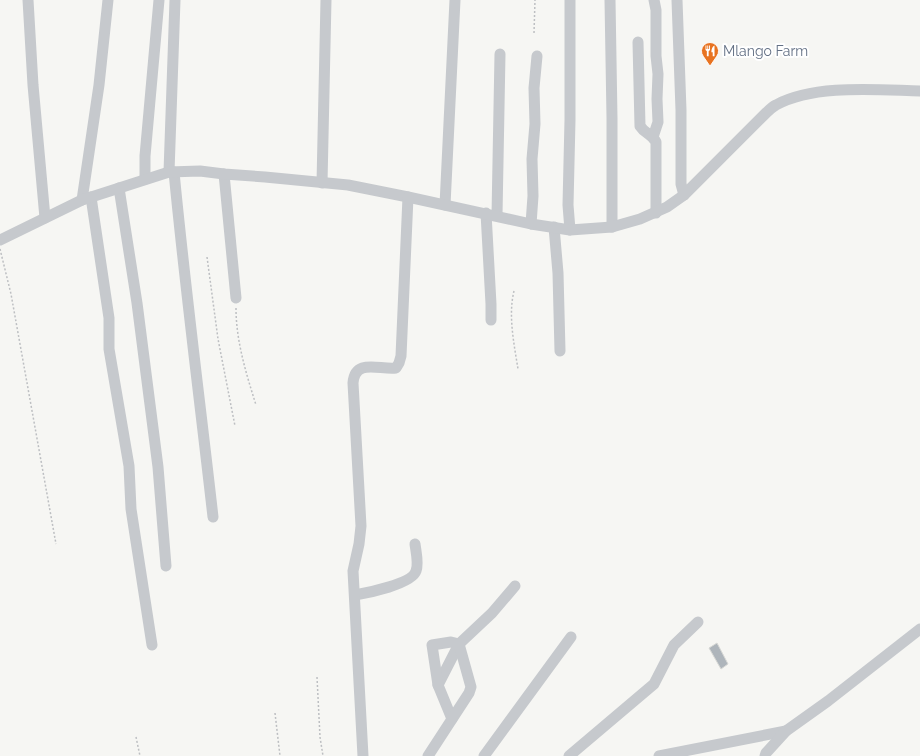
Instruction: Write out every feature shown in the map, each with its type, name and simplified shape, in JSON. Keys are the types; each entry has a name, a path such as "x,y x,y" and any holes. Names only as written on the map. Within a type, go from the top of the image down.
{"street":[{"path":"28,0 33,85 45,218"},
{"path":"108,0 86,199 109,318 109,349 129,466 131,509 152,645"},
{"path":"145,178 159,0"},
{"path":"175,0 171,172 199,390 213,517"},
{"path":"322,183 326,0"},
{"path":"445,204 455,0"},
{"path":"570,0 568,206 570,230"},
{"path":"610,0 612,227"},
{"path":"653,137 658,122 656,10 654,0"},
{"path":"677,0 681,110 681,184 684,194"},
{"path":"638,42 640,126 642,130 653,137 656,142 656,213"},
{"path":"491,320 491,214 500,54"},
{"path":"530,224 533,196 532,159 535,124 534,88 537,56"},
{"path":"0,240 86,199 145,178 171,172 200,171 348,186 445,204 530,224 570,230 612,227 656,213 667,207 684,194 764,114 781,103 807,95 830,91 920,91"},
{"path":"224,174 236,298"},
{"path":"119,188 137,303 158,467 166,566"},
{"path":"363,756 353,571 361,526 353,378 358,369 363,367 396,368 400,360 408,197"},
{"path":"554,227 558,273 560,351"},
{"path":"354,595 391,587 414,577 417,570 415,544"},
{"path":"438,685 459,644 492,613 515,586"},
{"path":"570,756 654,684 674,645 698,622"},
{"path":"765,756 786,731 828,701 920,629"},
{"path":"484,756 571,636"},
{"path":"452,719 438,685 432,645 451,642 459,644"},
{"path":"428,756 469,693 471,687 459,644"},
{"path":"659,756 786,731"}],"path":[{"path":"534,33 535,0"},
{"path":"0,248 11,294 24,376 56,544"},
{"path":"206,257 220,352 235,426"},
{"path":"514,291 511,300 512,322 518,369"},
{"path":"236,298 238,337 243,362 256,404"},
{"path":"317,677 320,737 323,756"},
{"path":"275,713 280,756"},
{"path":"136,738 140,756"}],"building":[{"path":"717,643 728,664 721,669 709,648"}],"place":[{"name":"Mlango Farm","path":"710,66"}]}
